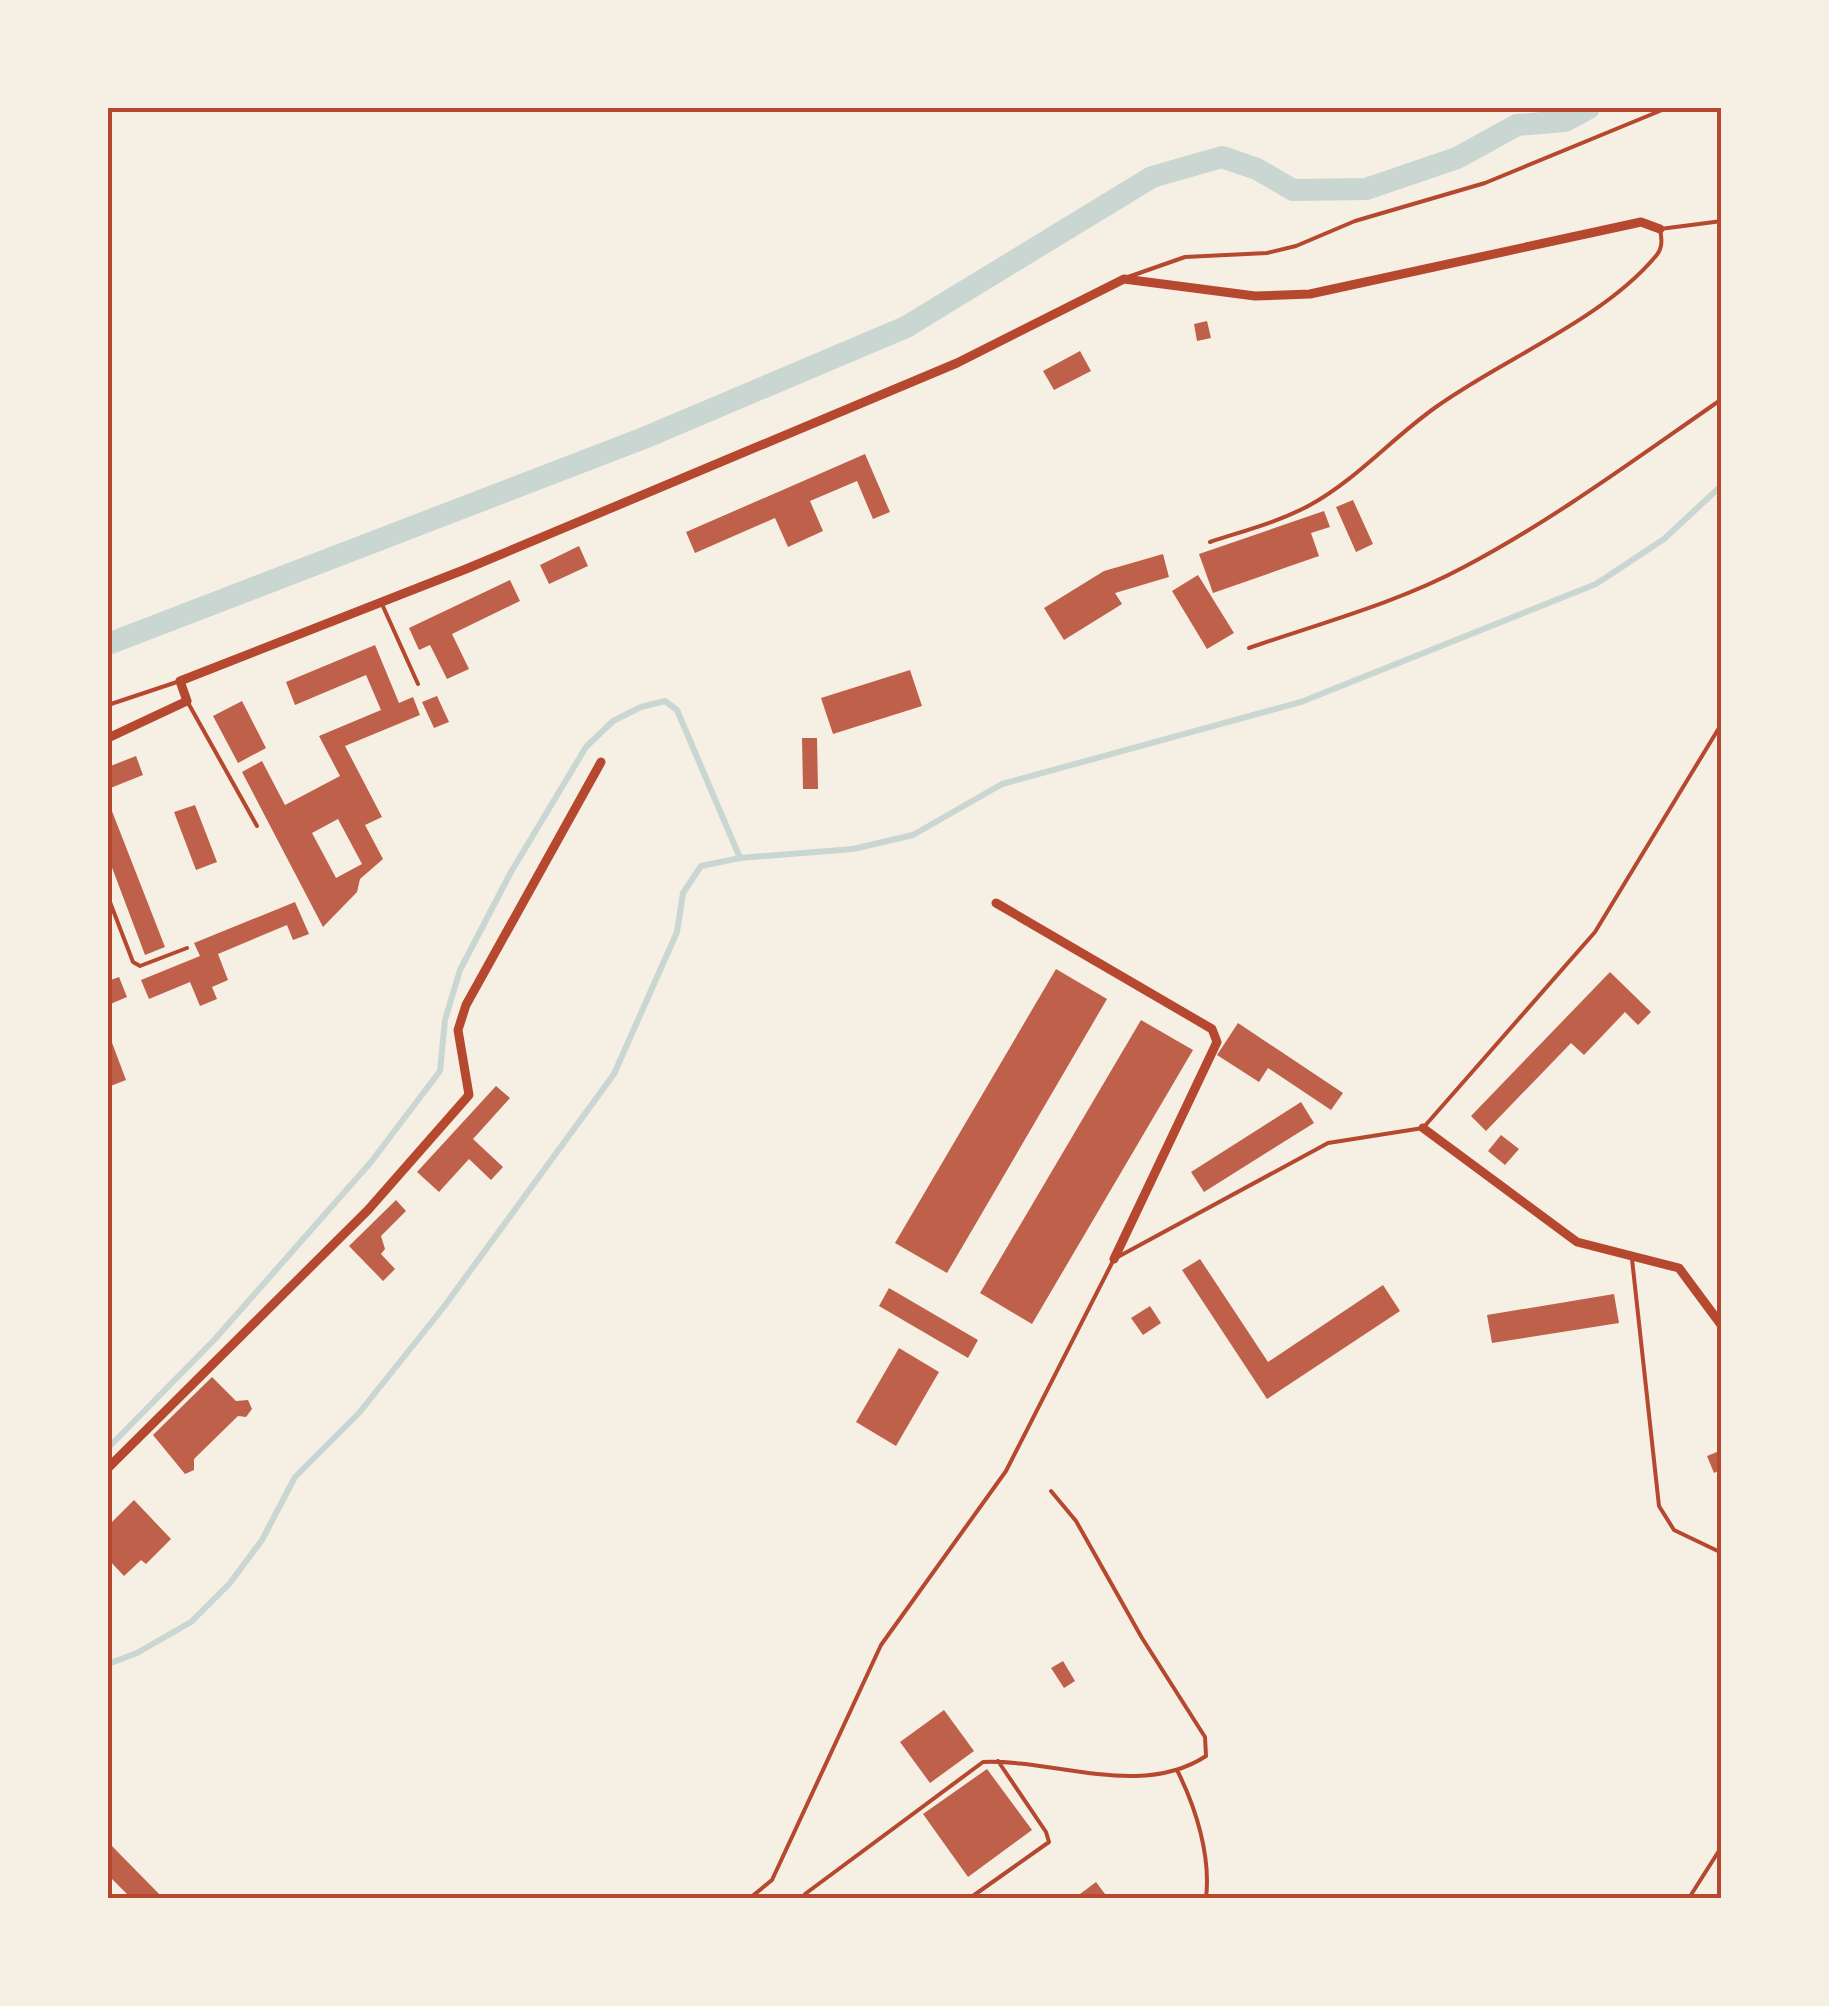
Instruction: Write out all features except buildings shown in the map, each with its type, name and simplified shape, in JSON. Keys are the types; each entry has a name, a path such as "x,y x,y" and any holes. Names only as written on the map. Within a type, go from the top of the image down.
{"street":[{"path":"108,738 187,701 180,681 381,602 957,363 1124,279 1254,296 1310,294 1641,222 1660,229"},
{"path":"108,1468 368,1210 469,1096 458,1030 466,1005 601,762"},
{"path":"996,904 1212,1029 1217,1042 1114,1259"},
{"path":"1423,1128 1577,1242 1679,1268 1722,1326"}],"lane":[{"path":"1124,279 1186,257 1267,253 1296,246 1355,221 1485,183 1667,108"},
{"path":"1210,542 1308,507 1332,492 1438,405 1565,329 1619,288 1656,257 1662,247 1660,229 1722,221"},
{"path":"1249,648 1414,591 1465,566 1575,500 1722,399"},
{"path":"381,602 418,684"},
{"path":"108,705 180,681"},
{"path":"187,701 257,826"},
{"path":"750,1898 772,1880 881,1645 1006,1471 1114,1259 1328,1143 1423,1128 1595,932 1722,724"},
{"path":"108,897 133,962 140,966 187,948"},
{"path":"1632,1258 1659,1506 1674,1530 1722,1553"},
{"path":"806,1898 804,1894 983,1762 1092,1773 1176,1770 1206,1756 1205,1737 1142,1638 1085,1536 1052,1491"},
{"path":"970,1898 1049,1842 998,1761"},
{"path":"1176,1770 1191,1798 1208,1878 1206,1898"},
{"path":"1689,1898 1722,1846"},
{"path":"1712,1862 1722,1869"}],"waterway":[{"path":"108,644 644,438 906,327 1152,177 1222,157 1257,169 1293,190 1366,189 1457,158 1517,125 1565,121 1589,108"},
{"path":"108,1664 137,1653 191,1622 230,1583 262,1540 295,1477 359,1413 443,1308 614,1074 677,932 683,893 701,866 740,858 853,849 913,835 1002,784 1301,702 1596,584 1664,539 1722,485"},
{"path":"108,1448 215,1339 371,1162 440,1071 445,1020 460,970 511,872 586,747 613,721 641,707 665,701 677,710 740,858"}]}
